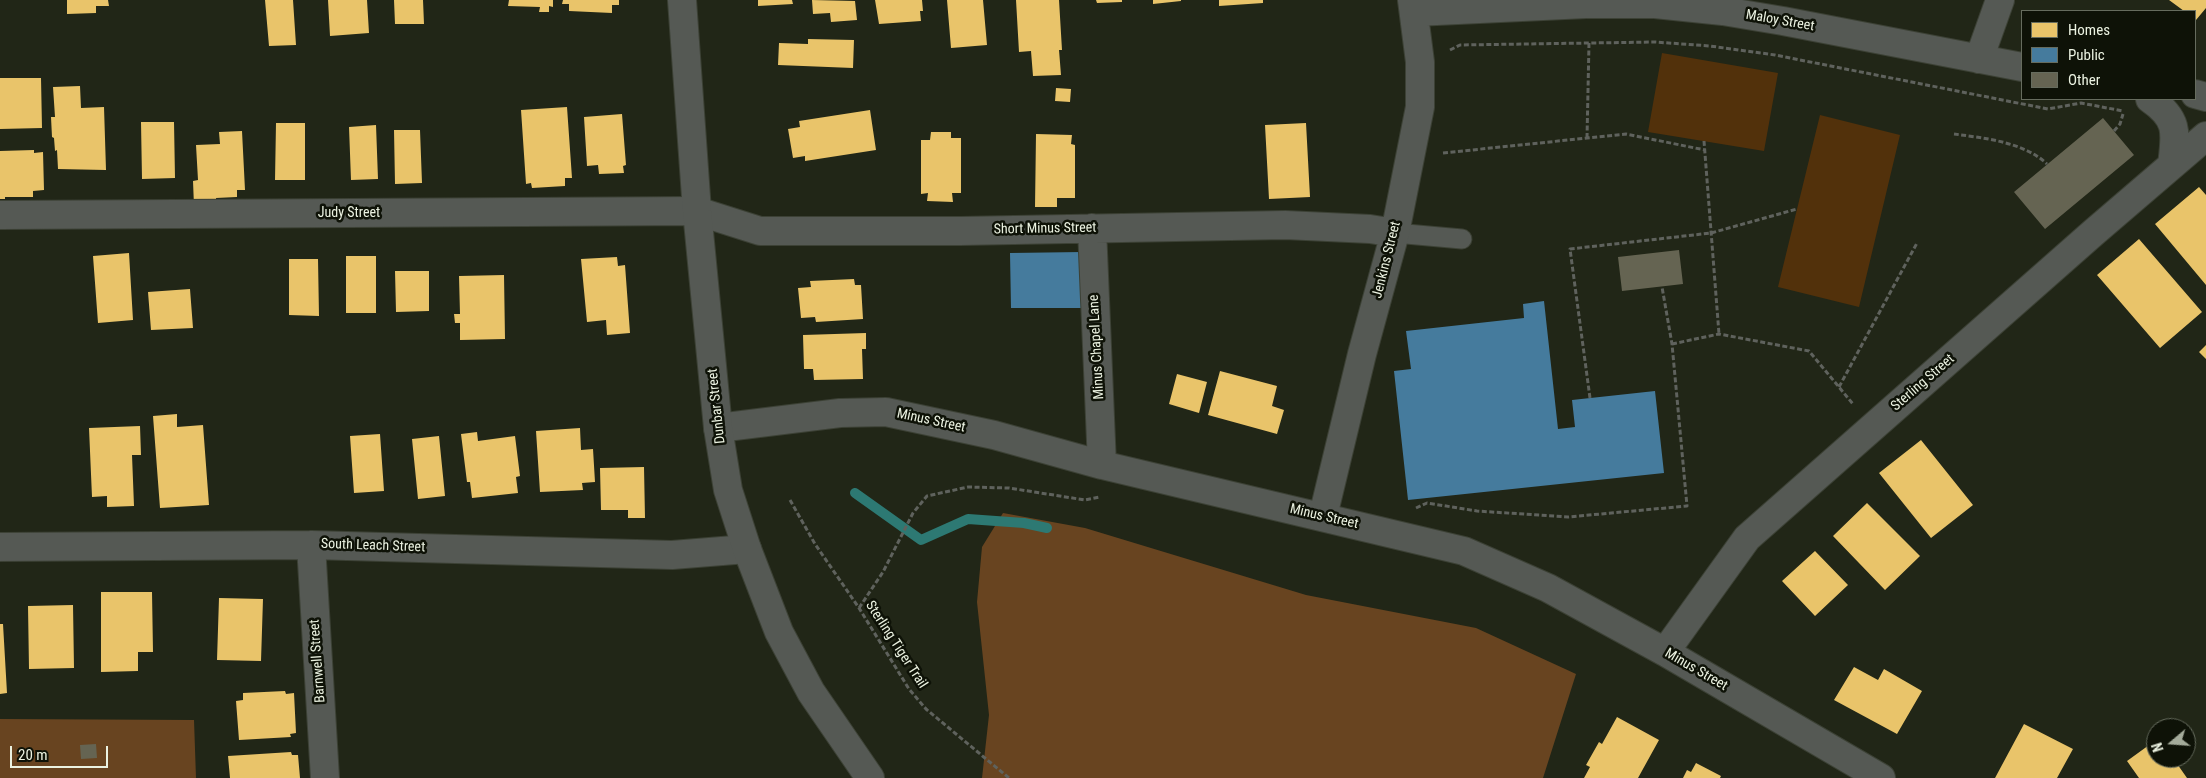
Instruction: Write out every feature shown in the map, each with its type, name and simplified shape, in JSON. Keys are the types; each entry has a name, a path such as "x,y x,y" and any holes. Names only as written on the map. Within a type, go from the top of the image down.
{"street":[{"name":"Dunbar Street","path":"682,0 697,211 718,428 728,490 746,549 778,632 811,692 870,778"},
{"path":"1979,59 2000,0"},
{"name":"Maloy Street","path":"1414,6 1655,4 1723,11 1784,21 2021,67"},
{"name":"Jenkins Street","path":"1323,516 1362,354 1395,233 1420,107 1420,62 1414,6"},
{"path":"2142,106 2160,106 2170,117 2176,135 2172,165"},
{"name":"Sterling Street","path":"1665,652 1747,538 2206,136"},
{"name":"Judy Street","path":"0,214 697,211"},
{"name":"Short Minus Street","path":"697,211 760,231 960,231 1285,226 1370,229 1395,233"},
{"name":"Minus Chapel Lane","path":"1092,228 1102,466"},
{"name":"Minus Street","path":"718,428 840,413 886,412 994,435 1102,466 1464,550 1548,588 1665,652 1881,778"},
{"name":"South Leach Street","path":"0,547 311,545 672,555 746,549"},
{"name":"Barnwell Street","path":"311,545 325,778"}],"lane":[{"path":"1395,233 1462,239"}],"path":[{"path":"1446,54 1454,47 1460,45 1655,42 1710,46 1775,55 2048,109 2081,103 2124,111 2142,106"},
{"path":"1586,138 1589,43"},
{"path":"2114,131 2123,118 2124,111"},
{"path":"1440,153 1626,134 1704,150"},
{"path":"1954,134 2013,146 2034,154 2047,164"},
{"path":"1704,141 1719,334"},
{"path":"1590,398 1570,249 1711,233 1797,208"},
{"path":"1839,387 1917,244"},
{"path":"1412,509 1427,503 1477,511 1568,517 1687,506 1672,344 1662,287"},
{"path":"1672,344 1719,334 1809,351 1872,427"},
{"path":"858,608 883,572 913,513 926,496 968,487 1008,488 1085,500 1095,499 1105,494"},
{"name":"Sterling Tiger Trail","path":"790,500 815,544 909,689 926,709 1009,778"}],"shaded area":[{"path":"1662,53 1778,73 1764,151 1648,132"},
{"path":"1820,115 1900,135 1859,307 1778,287"},
{"path":"1003,513 1085,528 1306,595 1476,628 1576,674 1543,778 982,778 989,715 977,602 982,547"},
{"path":"0,719 194,720 196,778 0,778"}],"building: Homes":[{"path":"67,0 108,0 109,6 96,6 96,13 67,14"},
{"path":"265,0 293,0 296,45 269,46"},
{"path":"328,0 367,0 369,33 330,36"},
{"path":"394,0 423,0 424,24 395,24"},
{"path":"509,0 553,0 553,7 549,6 549,12 539,12 540,7 508,6"},
{"path":"563,0 619,0 619,5 612,5 612,13 569,11 569,4 562,4"},
{"path":"758,0 792,0 793,4 758,6"},
{"path":"812,0 855,1 857,20 831,22 830,13 813,14"},
{"path":"875,0 922,0 923,11 920,11 921,21 879,24"},
{"path":"947,0 983,0 987,45 951,48"},
{"path":"1016,0 1059,0 1062,50 1059,50 1061,75 1033,76 1031,51 1019,52"},
{"path":"1096,0 1122,0 1122,2 1097,3"},
{"path":"1153,0 1181,0 1181,1 1153,4"},
{"path":"1219,0 1263,0 1263,3 1219,6"},
{"path":"2169,0 2206,0 2206,8 2196,20 2196,10 2183,10"},
{"path":"808,39 854,40 853,68 778,65 779,43 808,44"},
{"path":"0,78 41,78 42,128 0,129"},
{"path":"80,86 81,108 104,107 106,170 58,169 57,150 55,151 54,138 52,137 51,117 55,117 53,87"},
{"path":"1056,88 1071,89 1070,102 1055,101"},
{"path":"567,107 572,178 565,178 565,186 532,188 531,183 526,184 521,110"},
{"path":"870,110 876,150 805,161 805,156 793,158 788,129 800,127 799,121"},
{"path":"622,114 626,165 623,166 624,173 599,174 598,165 587,166 584,117"},
{"path":"141,122 174,122 175,178 142,179"},
{"path":"276,123 305,123 305,180 275,180"},
{"path":"1306,123 1310,197 1269,199 1265,125"},
{"path":"376,125 378,179 351,180 349,127"},
{"path":"394,130 420,130 422,183 395,184"},
{"path":"242,131 245,190 237,190 237,197 216,198 217,205 194,206 193,181 198,180 196,145 220,144 219,132"},
{"path":"931,132 951,132 951,138 961,138 961,193 952,193 953,202 927,201 928,193 921,194 921,140 930,140"},
{"path":"1036,134 1072,135 1071,144 1075,145 1075,198 1057,198 1057,207 1035,207"},
{"path":"34,150 34,153 43,152 44,190 33,191 33,197 5,197 5,199 0,199 0,151"},
{"path":"2199,187 2206,195 2206,285 2155,224"},
{"path":"2139,239 2202,312 2160,348 2097,275"},
{"path":"129,253 133,320 98,323 93,256"},
{"path":"346,256 376,256 376,313 346,313"},
{"path":"617,257 618,266 625,265 630,333 607,335 606,320 587,322 581,259"},
{"path":"289,259 318,259 319,316 289,315"},
{"path":"395,271 429,271 429,311 396,312"},
{"path":"504,275 505,339 460,340 460,323 455,323 454,314 460,314 459,276"},
{"path":"854,279 855,285 861,285 863,319 816,322 815,317 801,318 798,288 811,287 810,281"},
{"path":"190,289 193,328 151,330 148,292"},
{"path":"866,333 866,349 862,349 863,379 814,380 813,369 804,369 803,335"},
{"path":"2206,345 2206,359 2199,352"},
{"path":"1220,371 1277,386 1272,406 1284,410 1277,434 1208,415"},
{"path":"1177,374 1207,382 1199,413 1169,404"},
{"path":"177,414 177,427 203,425 209,505 160,508 153,416"},
{"path":"140,426 141,455 132,455 134,506 107,507 107,496 92,497 89,428"},
{"path":"580,428 581,450 593,449 595,482 582,483 583,490 540,492 536,431"},
{"path":"477,432 478,441 515,436 520,476 516,477 518,493 472,498 470,482 467,482 461,434"},
{"path":"380,434 384,491 354,493 350,436"},
{"path":"439,436 445,496 418,499 412,439"},
{"path":"1921,440 1973,505 1931,538 1879,473"},
{"path":"644,467 645,518 628,518 628,510 601,510 600,468"},
{"path":"1867,503 1920,556 1885,590 1833,536"},
{"path":"1815,551 1848,585 1815,616 1782,581"},
{"path":"101,592 152,592 153,652 138,652 138,671 101,672"},
{"path":"219,598 263,599 261,661 217,660"},
{"path":"73,605 74,668 29,669 28,606"},
{"path":"0,624 3,624 7,693 0,694"},
{"path":"1854,667 1878,680 1884,669 1922,691 1897,734 1834,700"},
{"path":"285,691 286,694 294,693 296,733 290,734 291,737 239,740 236,701 243,700 243,693"},
{"path":"1617,717 1659,740 1638,778 1584,778 1590,767 1586,765 1599,742 1602,744"},
{"path":"2024,724 2073,749 2057,778 1995,778"},
{"path":"2146,747 2146,768 2180,768 2187,778 2139,778 2127,761"},
{"path":"291,752 292,755 298,755 300,778 230,778 228,756"},
{"path":"1696,763 1721,776 1720,778 1683,778 1687,770 1691,772"}],"building: Public":[{"path":"1082,252 1082,308 1011,308 1010,253"},
{"path":"1544,301 1558,429 1575,427 1572,400 1655,391 1664,473 1408,500 1394,371 1411,369 1406,331 1524,318 1523,304"}],"building: Other":[{"path":"2103,118 2134,155 2045,229 2014,192"},
{"path":"1679,250 1683,284 1622,291 1618,257"},
{"path":"96,744 97,758 81,759 80,745"}],"waterway":[{"path":"855,493 921,540 968,519 1024,523 1047,528"}]}
